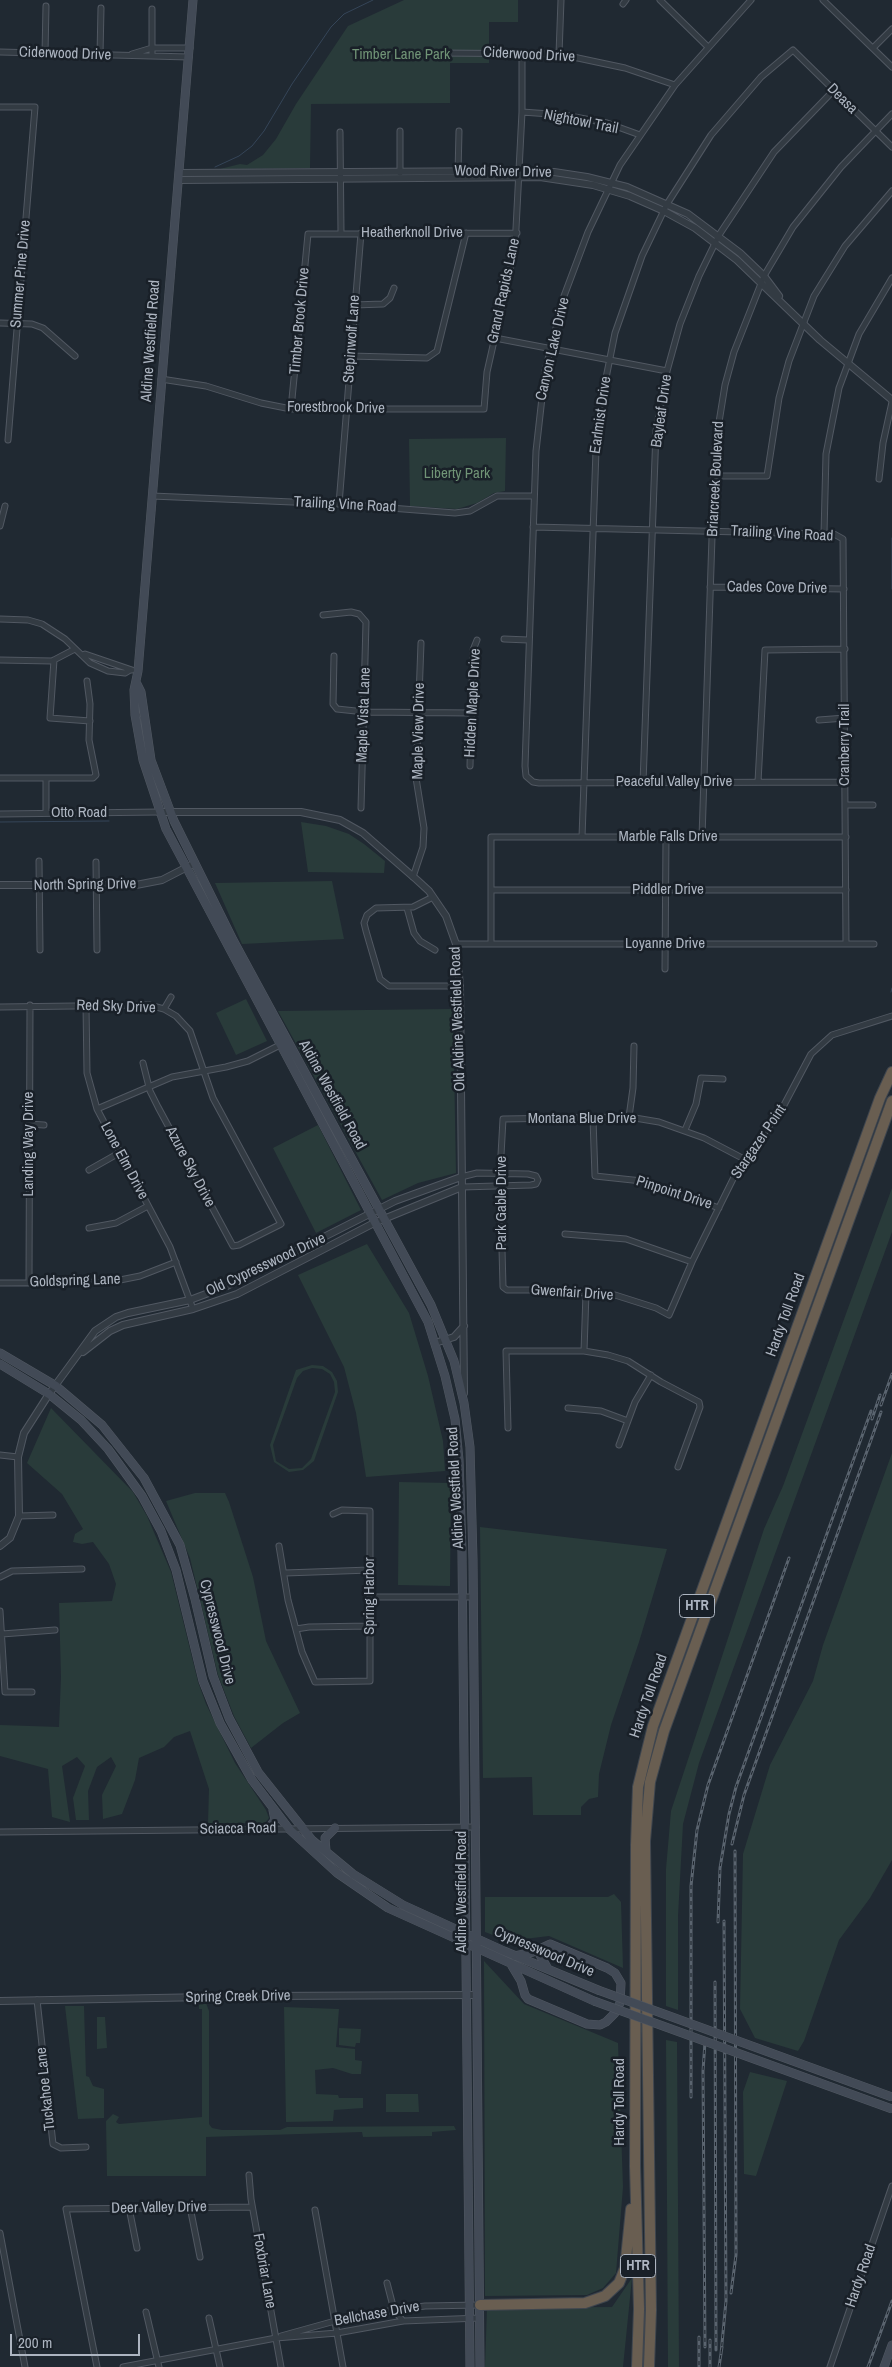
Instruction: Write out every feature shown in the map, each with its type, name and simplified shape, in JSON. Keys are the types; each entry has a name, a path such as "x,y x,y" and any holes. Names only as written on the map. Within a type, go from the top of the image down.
{"highway":[{"name":"Hardy Toll Road","path":"637,2367 639,2309 635,2166 636,1814 638,1787 644,1757 656,1717 880,1098 892,1072"},
{"name":"Hardy Toll Road","path":"649,2367 651,2310 646,1841 650,1782 664,1731 892,1101"},
{"path":"475,2305 585,2302 599,2299 610,2292 619,2282 625,2268 635,2166"},
{"path":"651,2310 655,2367"}],"main road":[{"name":"Aldine Westfield Road","path":"193,0 190,57 152,496 134,670 141,692 151,760 171,812 227,936"},
{"name":"Aldine Westfield Road","path":"137,684 134,690 134,706 138,737 159,812 186,867 227,936 311,1094 335,1147 374,1223 414,1294 436,1343 455,1420 460,1485 463,1598 468,2211 475,2305 480,2318 480,2367"},
{"name":"Aldine Westfield Road","path":"311,1094 343,1143 423,1290 446,1340 464,1403 470,1447 476,1826 475,1974 479,2139 479,2211 475,2305 470,2318 470,2367"},
{"path":"335,1147 343,1143"},
{"path":"414,1294 423,1290"},
{"name":"Cypresswood Drive","path":"0,1353 56,1386 102,1425 144,1478 180,1545 195,1599 205,1649 229,1718 254,1765 302,1829 327,1853 378,1890 448,1926 515,1956 598,1990 892,2097"},
{"name":"Cypresswood Drive","path":"0,1364 49,1394 82,1420 131,1478 169,1549 185,1600 206,1688 220,1723 244,1768 271,1806 289,1829 337,1873 372,1899 408,1919 539,1978 594,2001 892,2109"},
{"path":"108,1449 118,1443"},
{"path":"460,1485 471,1486"},
{"path":"155,1520 166,1516"},
{"path":"185,1600 195,1599"},
{"path":"206,1688 217,1687"},
{"path":"464,1740 475,1739"},
{"path":"244,1768 254,1765"},
{"path":"268,1829 275,1815 271,1806"},
{"path":"327,1853 324,1845 325,1838 336,1828"},
{"path":"372,1899 378,1890"},
{"path":"448,1926 460,1924 467,1907"},
{"path":"548,1970 540,1955 550,1944"},
{"path":"512,1966 521,1981 528,1999 587,2024 600,2025 615,2013 622,1989 615,1973 607,1968 550,1944 533,1952 515,1956"},
{"path":"475,1974 480,1961 486,1957 493,1957"},
{"path":"524,1991 529,1982 539,1978"},
{"path":"467,2066 478,2067"},
{"path":"468,2139 479,2139"},
{"path":"468,2211 479,2211"},
{"path":"884,2367 892,2345"}],"street":[{"path":"559,54 561,0"},
{"path":"660,0 708,47"},
{"path":"823,0 892,67"},
{"path":"828,5 832,0"},
{"name":"Canyon Lake Drive","path":"525,755 534,496 540,400 550,349 575,265 607,189 640,135 675,85 748,1"},
{"path":"44,53 46,6"},
{"path":"100,55 101,8"},
{"path":"152,9 152,56"},
{"path":"873,48 892,29"},
{"name":"Ciderwood Drive","path":"131,55 152,48 190,48"},
{"name":"Deasa","path":"793,50 892,147"},
{"name":"Earlmist Drive","path":"582,837 597,423 615,333 633,279 666,207 711,135 761,77 793,50"},
{"name":"Ciderwood Drive","path":"0,52 190,57"},
{"name":"Ciderwood Drive","path":"438,53 559,54 625,68 675,85"},
{"name":"Grand Rapids Lane","path":"484,409 487,372 515,248 522,112 522,53"},
{"name":"Bayleaf Drive","path":"643,782 656,432 667,371 680,324 719,235 774,152 834,90"},
{"name":"Summer Pine Drive","path":"0,107 35,108 16,323 8,440"},
{"name":"Nightowl Trail","path":"522,112 564,115 590,120 640,135"},
{"name":"Briarcreek Boulevard","path":"702,837 714,476 718,420 725,386 742,326 764,276 804,211 841,167 892,114"},
{"path":"400,131 400,174"},
{"path":"458,131 458,175"},
{"path":"340,132 342,233"},
{"name":"Wood River Drive","path":"179,177 458,175 554,172 611,182 666,207 719,235 764,276 784,304"},
{"name":"Wood River Drive","path":"519,174 559,179 607,189 666,207 737,260 804,324 892,401"},
{"path":"714,476 767,476 779,398 789,361 814,296 837,257 867,218 892,191"},
{"path":"350,356 426,358 437,352 466,233"},
{"name":"Heatherknoll Drive","path":"308,234 516,233"},
{"name":"Timber Brook Drive","path":"291,409 308,234"},
{"name":"Stepinwolf Lane","path":"339,504 361,234"},
{"path":"824,534 826,454 833,413 847,363 867,320 892,278"},
{"path":"354,305 383,304 390,298 394,288"},
{"path":"0,323 32,324 43,328 76,356"},
{"path":"495,338 667,371"},
{"name":"Forestbrook Drive","path":"162,379 206,386 261,403 291,409 484,409"},
{"path":"879,478 883,443 892,401"},
{"name":"Trailing Vine Road","path":"152,496 339,504 455,513 470,510 497,496 534,496"},
{"path":"0,526 4,506"},
{"name":"Trailing Vine Road","path":"533,527 824,534 839,536 844,547"},
{"name":"Cranberry Trail","path":"844,547 846,944"},
{"name":"Cades Cove Drive","path":"710,587 844,589"},
{"name":"Maple Vista Lane","path":"323,615 351,612 359,614 366,622 361,808"},
{"path":"0,619 28,620 42,624 58,634 82,655 85,654 97,660 126,666 134,670"},
{"path":"504,639 528,640"},
{"name":"Hidden Maple Drive","path":"470,766 473,650 477,640"},
{"name":"Maple View Drive","path":"413,877 423,847 424,828 416,778 422,643"},
{"path":"0,660 54,660 75,649"},
{"path":"758,782 764,650 845,649"},
{"path":"334,656 333,704 337,709 365,712 472,713"},
{"path":"54,660 50,718 90,721"},
{"path":"0,778 93,778 96,775 89,740 90,721 87,681"},
{"path":"819,720 845,718"},
{"name":"Peaceful Valley Drive","path":"525,755 526,776 533,782 845,782"},
{"path":"46,778 46,813"},
{"path":"845,805 873,805"},
{"name":"Old Aldine Westfield Road","path":"159,812 284,811 325,815 356,827 413,877 433,897 446,916 456,944 460,986 464,1403"},
{"name":"Otto Road","path":"0,814 159,812"},
{"name":"Marble Falls Drive","path":"491,890 491,837 846,837"},
{"path":"665,969 666,837"},
{"path":"39,861 40,950"},
{"path":"96,862 96,950"},
{"name":"North Spring Drive","path":"0,886 127,886 154,882 195,863"},
{"path":"491,890 491,944"},
{"name":"Piddler Drive","path":"491,890 846,890"},
{"path":"433,897 407,908 376,908 365,918 366,931 380,979 389,986 460,986"},
{"path":"407,908 414,933 420,941 435,950"},
{"name":"Loyanne Drive","path":"456,944 874,944"},
{"path":"164,1009 171,997"},
{"name":"Red Sky Drive","path":"0,1007 30,1005 149,1005 164,1009 176,1016 190,1031 213,1098 281,1224 246,1242 233,1246"},
{"name":"Landing Way Drive","path":"29,1283 30,1005"},
{"name":"Lone Elm Drive","path":"86,1005 87,1073 97,1109 176,1262 193,1309"},
{"name":"Stargazer Point","path":"669,1315 692,1262 744,1159 784,1105 806,1062 816,1047 832,1035 892,1016"},
{"path":"97,1109 172,1077 237,1065 284,1043"},
{"path":"628,1118 634,1088 634,1046"},
{"name":"Azure Sky Drive","path":"143,1063 149,1087 180,1150 233,1246"},
{"path":"685,1130 696,1104 701,1078 723,1079"},
{"name":"Montana Blue Drive","path":"502,1119 628,1118 659,1122 685,1130 744,1159"},
{"name":"Park Gable Drive","path":"502,1119 500,1173 503,1287"},
{"name":"Pinpoint Drive","path":"593,1119 594,1176 642,1181 719,1208"},
{"path":"29,1124 44,1124"},
{"path":"89,1170 119,1153"},
{"path":"461,1177 477,1173 532,1174 538,1180 536,1184 531,1185 462,1187"},
{"name":"Old Cypresswood Drive","path":"19,1516 18,1457 24,1433 49,1394 95,1331 104,1324 128,1313 190,1300 227,1286 277,1263 379,1209 419,1191 461,1177"},
{"name":"Old Cypresswood Drive","path":"78,1356 110,1331 123,1325 164,1317 237,1294 384,1218 462,1187"},
{"path":"89,1228 116,1223 148,1206"},
{"path":"565,1234 626,1239 692,1262"},
{"name":"Goldspring Lane","path":"0,1283 123,1281 176,1262"},
{"path":"277,1263 282,1272"},
{"name":"Gwenfair Drive","path":"503,1287 512,1291 586,1293 630,1298 669,1315"},
{"path":"584,1351 586,1293"},
{"path":"161,1306 164,1317"},
{"path":"436,1343 454,1337 464,1326"},
{"path":"508,1428 506,1351 584,1351 619,1358 699,1402 700,1407 678,1467"},
{"path":"619,1445 635,1402 651,1376"},
{"path":"568,1408 595,1410 628,1421"},
{"path":"0,1455 18,1457"},
{"name":"Spring Harbor","path":"296,1630 302,1652 315,1682 370,1682 370,1511 342,1510 333,1514"},
{"path":"0,1546 10,1538 19,1516 53,1515"},
{"path":"279,1546 285,1572 288,1600 296,1630 309,1627 370,1626"},
{"path":"0,1577 12,1571 82,1569"},
{"path":"285,1572 370,1570"},
{"path":"370,1597 473,1597"},
{"path":"0,1611 5,1692 32,1692"},
{"path":"2,1634 55,1630"},
{"name":"Sciacca Road","path":"0,1832 476,1826"},
{"name":"Spring Creek Drive","path":"0,2001 476,1995"},
{"name":"Tuckahoe Lane","path":"37,2000 53,2144 61,2148 86,2147"},
{"name":"Foxbriar Lane","path":"249,2175 252,2207 280,2367"},
{"name":"Hardy Road","path":"830,2367 892,2186"},
{"path":"190,2207 200,2257"},
{"name":"Deer Valley Drive","path":"97,2367 66,2209 252,2207"},
{"path":"129,2208 137,2248"},
{"path":"315,2210 343,2367"},
{"path":"0,2233 25,2367"},
{"path":"387,2283 394,2310 403,2321"},
{"name":"Bellchase Drive","path":"276,2338 335,2321 394,2310 425,2306 475,2305"},
{"path":"146,2312 158,2367"},
{"path":"209,2318 220,2367"},
{"name":"Bellchase Drive","path":"123,2367 276,2338 337,2333 403,2321 480,2318"}],"green space":[{"name":"Timber Lane Park","path":"404,0 518,0 518,22 489,22 489,63 450,63 450,103 311,104 310,168 220,169 240,164 247,165 263,155 276,139 296,104 348,26"},
{"name":"Liberty Park","path":"506,438 505,491 494,493 477,503 457,509 410,506 409,439"},
{"path":"301,822 326,826 349,834 385,861 384,873 308,872"},
{"path":"332,881 344,939 242,944 215,883"},
{"path":"246,999 267,1041 236,1055 216,1013"},
{"path":"453,1009 456,1173 418,1183 382,1200 278,1011"},
{"path":"318,1125 361,1210 316,1233 273,1148"},
{"path":"892,1188 892,1232 699,1763 683,1824 678,1916 678,2010 666,2006 666,1869 671,1811 764,1529 783,1486"},
{"path":"367,1244 409,1313 428,1376 443,1441 445,1471 366,1477 356,1413 344,1367 298,1275"},
{"path":"312,1365 323,1366 332,1372 337,1381 338,1392 314,1461 303,1470 289,1472 274,1462 270,1445 296,1370","holes":["312,1368 322,1369 330,1374 334,1382 335,1392 311,1459 302,1468 289,1469 276,1461 273,1445 297,1378 303,1371"]},
{"path":"51,1408 133,1492 147,1516 171,1572 198,1682 206,1704 235,1763 266,1810 269,1818 265,1823 208,1823 209,1789 190,1731 174,1737 164,1747 139,1758 135,1780 122,1814 103,1819 102,1795 116,1766 111,1757 97,1767 88,1791 89,1820 76,1820 73,1798 85,1766 77,1757 62,1766 70,1822 52,1817 48,1769 0,1756 0,1725 59,1727 61,1677 59,1603 112,1601 116,1584 109,1564 93,1542 82,1544 73,1542 75,1534 83,1529 62,1494 27,1463"},
{"path":"892,1453 892,1860 870,1898 839,1940 804,2041 798,2051 755,2038 740,2009 743,1854 770,1765 813,1681 823,1645"},
{"path":"399,1482 451,1483 450,1586 398,1585"},
{"path":"195,1493 225,1493 253,1577 266,1641 300,1713 283,1723 251,1748 234,1716 218,1675 190,1558 166,1501"},
{"path":"480,1527 667,1549 639,1642 611,1725 599,1774 598,1797 589,1799 581,1807 581,1815 533,1815 532,1777 483,1778"},
{"path":"614,1894 621,1902 623,1968 549,1936 508,1941 485,1932 485,1897 608,1897"},
{"path":"484,1961 524,2004 618,2043 623,2187 616,2273 603,2288 587,2295 485,2296"},
{"path":"206,2003 209,2011 209,2124 212,2128 222,2130 280,2130 287,2127 454,2126 456,2130 432,2132 432,2136 363,2137 362,2132 206,2137 206,2176 107,2176 106,2121 113,2114 119,2117 116,2122 119,2124 202,2117 202,2009 199,2009 199,2005"},
{"path":"65,2006 84,2006 86,2076 89,2077 93,2086 104,2089 104,2118 78,2119"},
{"path":"284,2007 339,2009 336,2047 355,2049 355,2060 362,2061 361,2074 352,2074 333,2068 315,2070 316,2094 338,2095 339,2098 363,2098 363,2108 334,2110 333,2121 286,2122"},
{"path":"97,2017 105,2017 107,2048 97,2049"},
{"path":"339,2028 361,2029 360,2043 356,2043 355,2047 339,2045"},
{"path":"666,2040 677,2042 679,2367 668,2367"},
{"path":"750,2072 787,2081 756,2176 744,2174 743,2092"},
{"path":"386,2094 418,2094 419,2112 386,2112"},
{"path":"632,2278 623,2367 485,2367 487,2308 612,2307"}],"waterway":[{"path":"215,167 239,156 252,146 264,131 292,84 331,27 344,14 373,0"},
{"path":"892,538 892,589"},
{"path":"0,822 109,821"},
{"path":"891,992 892,988"}],"railway":[{"path":"881,1405 892,1374"},
{"path":"872,1419 880,1395"},
{"path":"718,1922 720,1868 729,1814 736,1787 871,1411"},
{"path":"732,1844 744,1795 881,1412"},
{"path":"691,2097 691,1886 697,1830 708,1785 789,1558"},
{"path":"731,2293 736,2255 735,1851"},
{"path":"721,2354 726,2301 724,1921"},
{"path":"715,1982 716,2350"},
{"path":"705,2042 703,2071 705,2347"},
{"path":"868,2367 892,2301"},
{"path":"699,2337 699,2367"},
{"path":"710,2340 710,2367"},
{"path":"719,2367 722,2347"}]}
